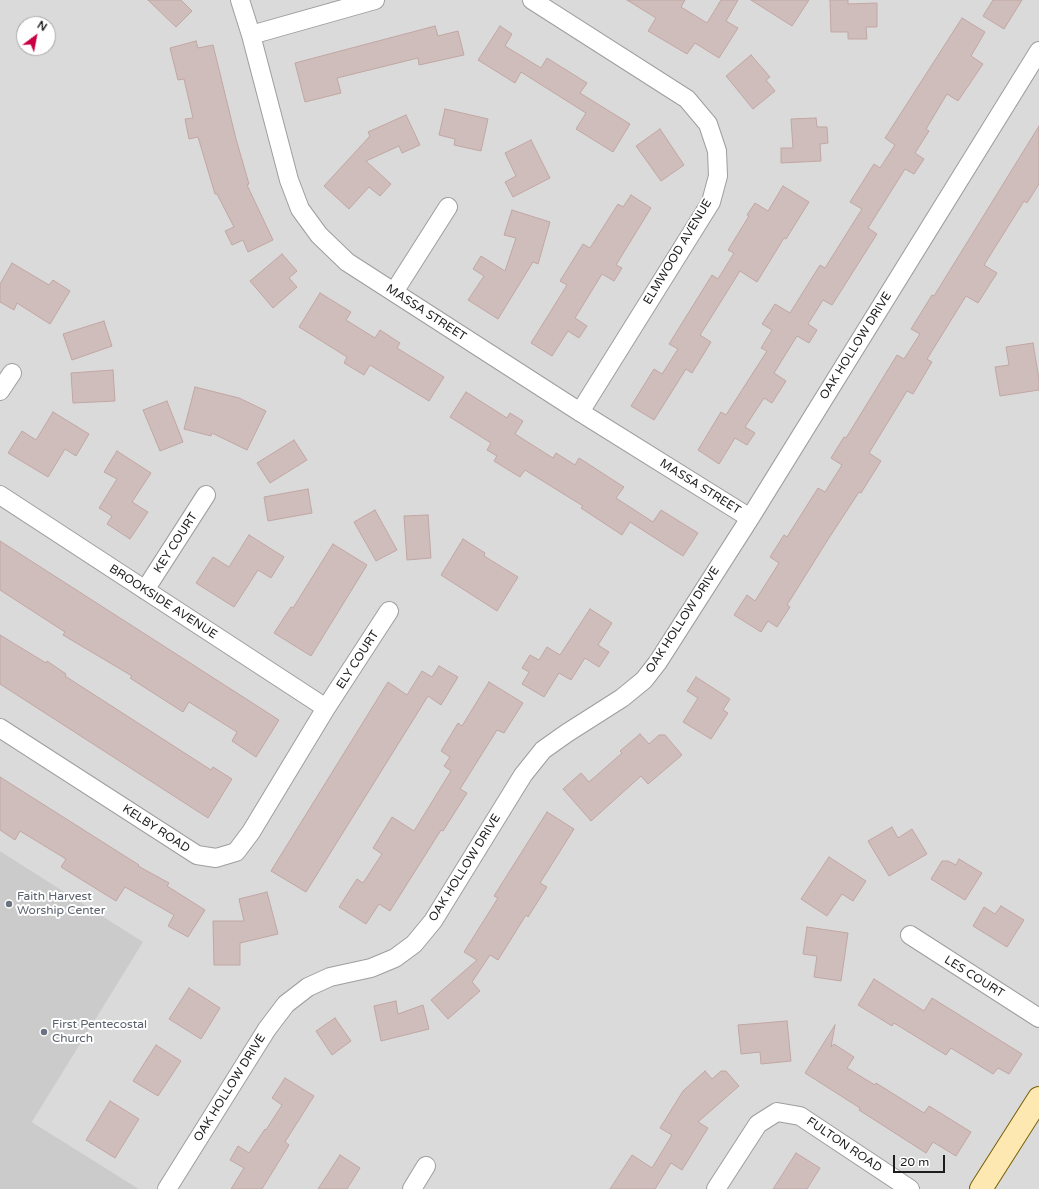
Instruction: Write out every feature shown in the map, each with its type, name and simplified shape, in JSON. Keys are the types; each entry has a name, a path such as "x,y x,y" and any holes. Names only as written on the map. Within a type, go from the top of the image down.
{"street":[{"name":"MASSA STREET","path":"240,0 251,35 289,180 300,209 319,234 347,262 580,412 750,518"},
{"path":"251,35 375,0"},
{"name":"ELMWOOD AVENUE","path":"532,0 687,99 708,124 717,151 718,176 710,202 580,412"},
{"name":"OAK HOLLOW DRIVE","path":"167,1189 267,1028 286,1004 308,987 330,976 371,968 395,958 414,944 433,921 523,775 543,750 622,698 644,680 658,662 750,518 1039,51"},
{"path":"394,292 448,207"},
{"path":"0,391 12,373"},
{"name":"BROOKSIDE AVENUE","path":"0,495 326,708"},
{"name":"KEY COURT","path":"145,590 206,496"},
{"name":"ELY COURT","path":"326,708 389,611"},
{"name":"KELBY ROAD","path":"0,728 197,855 216,858 236,852 251,832 326,708"},
{"name":"LES COURT","path":"910,935 1039,1018"},
{"path":"981,1189 1039,1098"},
{"name":"FULTON ROAD","path":"716,1189 758,1124 777,1112 800,1116 910,1189"},
{"path":"412,1189 426,1166"}],"shaded area":[{"path":"0,0 1039,0 1039,1189 139,1189 32,1122 142,942 0,851"},
{"name":"First Pentecostal Church","path":"0,851 143,942 32,1122 139,1189 0,1189"}],"building":[{"path":"148,0 181,0 192,11 176,27"},
{"path":"627,0 685,0 681,7 707,23 721,0 738,0 726,21 738,28 719,58 695,43 687,54 648,31 656,18"},
{"path":"751,0 809,0 792,26"},
{"path":"830,0 848,0 848,4 877,3 877,27 866,27 867,39 848,39 848,32 831,32"},
{"path":"993,0 1022,0 1004,29 983,16"},
{"path":"962,18 985,32 971,56 983,64 958,101 947,94 926,129 929,131 915,153 924,159 914,174 905,169 868,228 877,234 832,305 823,300 808,324 817,330 809,343 797,336 774,373 786,381 772,403 764,398 745,427 755,433 747,445 735,438 719,464 698,450 721,412 726,415 767,351 761,348 772,330 762,324 775,304 790,313 820,265 825,268 862,209 850,202 874,164 880,168 895,145 885,138"},
{"path":"435,26 438,36 458,31 464,55 419,65 418,58 337,78 341,93 305,102 295,63"},
{"path":"500,26 512,34 505,46 541,68 547,58 587,83 580,93 630,124 613,152 576,129 586,113 521,72 515,83 478,60"},
{"path":"196,41 198,48 213,45 236,139 249,184 247,185 273,240 248,252 243,240 232,245 225,231 234,227 217,194 215,194 198,137 189,139 185,119 193,118 184,79 178,80 170,48"},
{"path":"751,55 770,77 766,80 775,91 753,109 726,76"},
{"path":"445,109 488,119 481,151 454,145 455,139 439,135"},
{"path":"406,115 420,145 402,153 399,146 366,161 391,184 380,196 369,187 349,209 324,186 370,136 368,132"},
{"path":"816,118 817,127 827,127 828,143 820,144 821,161 781,163 781,148 793,148 791,119"},
{"path":"1039,126 1039,184 1027,203 1024,201 984,265 997,273 978,303 966,296 927,359 932,362 913,394 907,391 869,453 881,461 861,493 859,492 827,541 787,605 790,607 777,627 768,621 761,632 734,615 747,595 755,601 779,563 770,557 784,535 787,537 818,488 825,492 842,465 831,458 844,437 846,438 897,355 904,359 920,334 911,329 932,295 934,296"},
{"path":"660,129 684,165 661,181 636,146"},
{"path":"531,140 550,178 513,197 505,182 516,176 505,153"},
{"path":"783,186 809,202 786,239 784,238 757,282 740,271 700,335 711,342 692,373 686,369 654,420 631,406 654,369 662,374 678,349 669,344 712,275 718,279 734,253 728,250 749,216 747,215 755,203 768,211"},
{"path":"631,195 651,208 616,265 622,268 614,281 602,274 575,318 587,326 579,338 568,331 552,356 531,343 567,285 560,281 583,244 590,248 618,204 623,207"},
{"path":"512,210 550,222 538,264 533,262 498,319 468,300 484,276 473,269 481,256 505,271 516,238 504,235"},
{"path":"282,254 297,271 289,278 297,287 273,308 250,281"},
{"path":"12,263 49,285 53,280 70,291 50,324 17,303 14,310 0,302 0,284"},
{"path":"320,293 351,312 346,320 375,338 380,330 400,343 397,348 444,377 429,401 370,365 364,375 344,363 347,357 299,327"},
{"path":"104,321 112,346 72,360 63,334"},
{"path":"1033,343 1039,379 1039,390 1000,396 995,367 1009,365 1006,347"},
{"path":"113,370 115,401 73,403 71,373"},
{"path":"195,387 239,398 266,411 247,450 212,433 211,436 184,429"},
{"path":"466,392 507,418 510,413 523,421 515,434 553,458 556,453 575,465 579,458 624,487 616,498 653,522 661,510 698,533 683,556 630,522 622,535 581,508 583,506 525,470 520,477 494,461 497,456 487,450 491,443 450,417"},
{"path":"167,401 183,442 160,451 143,410"},
{"path":"53,412 89,434 76,456 65,449 48,477 8,453 22,431 36,440"},
{"path":"294,440 307,460 270,483 257,463"},
{"path":"117,451 151,473 132,502 148,512 130,539 107,524 112,516 99,508 117,479 104,472"},
{"path":"308,489 312,513 268,521 264,497"},
{"path":"375,510 397,550 376,561 354,522"},
{"path":"428,515 431,558 407,560 404,516"},
{"path":"249,535 284,557 271,578 258,570 234,607 196,583 213,557 229,567"},
{"path":"463,539 485,553 484,556 518,577 497,611 441,575"},
{"path":"0,541 279,720 256,757 232,741 237,732 189,702 183,712 130,678 132,676 63,635 65,632 0,590"},
{"path":"333,544 367,565 311,656 274,633 291,607 293,608"},
{"path":"590,609 612,623 598,645 609,652 599,667 585,658 571,680 559,673 544,697 522,684 529,672 522,668 530,655 539,660 547,647 560,655"},
{"path":"0,635 46,663 47,661 66,674 65,676 211,770 213,767 232,779 208,818 0,684"},
{"path":"439,666 458,677 441,705 428,696 306,892 271,871 388,682 407,695 422,671 432,677"},
{"path":"696,677 730,699 723,710 728,713 711,739 683,722 698,698 687,691"},
{"path":"489,682 523,703 504,733 497,730 460,789 467,793 443,831 441,830 390,911 379,904 366,924 339,907 357,879 363,883 382,854 373,848 392,817 414,831 451,771 444,766 450,757 441,751 458,723 462,726"},
{"path":"640,734 649,744 659,735 665,735 682,755 648,784 641,776 591,821 563,789 581,773 589,782 622,753 620,751"},
{"path":"0,777 139,865 138,866 169,883 167,886 205,910 188,937 168,926 174,915 125,887 116,901 61,867 66,859 20,831 15,840 0,830"},
{"path":"547,812 574,829 540,883 547,887 528,917 526,915 498,960 490,955 472,982 480,991 448,1019 431,1000 477,960 464,952 498,898 494,896"},
{"path":"892,827 898,838 912,829 927,854 889,876 868,841"},
{"path":"829,857 866,881 853,901 842,894 827,916 801,899"},
{"path":"959,859 982,873 965,900 931,879 942,861 948,861 956,865"},
{"path":"267,892 278,934 240,943 240,965 214,965 213,921 244,921 239,899"},
{"path":"1001,906 1024,920 1007,947 973,926 984,907 995,914"},
{"path":"807,927 848,933 841,981 814,977 817,956 803,954"},
{"path":"874,979 924,1011 932,998 1022,1054 1009,1074 998,1068 993,1074 951,1048 946,1055 894,1023 892,1026 858,1005"},
{"path":"189,988 220,1008 201,1039 169,1019"},
{"path":"396,1001 398,1014 423,1005 429,1029 381,1041 374,1006"},
{"path":"335,1018 351,1041 332,1055 316,1031"},
{"path":"787,1021 791,1061 761,1064 760,1052 741,1054 738,1025"},
{"path":"835,1025 831,1047 834,1044 854,1057 847,1068 875,1085 876,1083 924,1113 929,1106 971,1132 956,1156 933,1142 926,1153 805,1073"},
{"path":"156,1045 181,1061 158,1096 133,1081"},
{"path":"705,1071 712,1079 721,1071 726,1071 739,1086 698,1122 708,1128 682,1170 671,1163 655,1189 610,1189 632,1155 652,1168 672,1135 660,1128 683,1091"},
{"path":"285,1078 314,1096 285,1142 289,1145 262,1189 231,1189 244,1168 230,1160 238,1146 249,1153 265,1129 266,1130 282,1105 272,1098"},
{"path":"110,1101 139,1119 115,1158 86,1140"},
{"path":"796,1153 820,1168 807,1189 773,1189"},
{"path":"340,1155 360,1168 347,1189 318,1189"}],"place":[{"name":"Faith Harvest Worship Center","path":"9,904"},
{"name":"First Pentecostal Church","path":"44,1032"}]}
